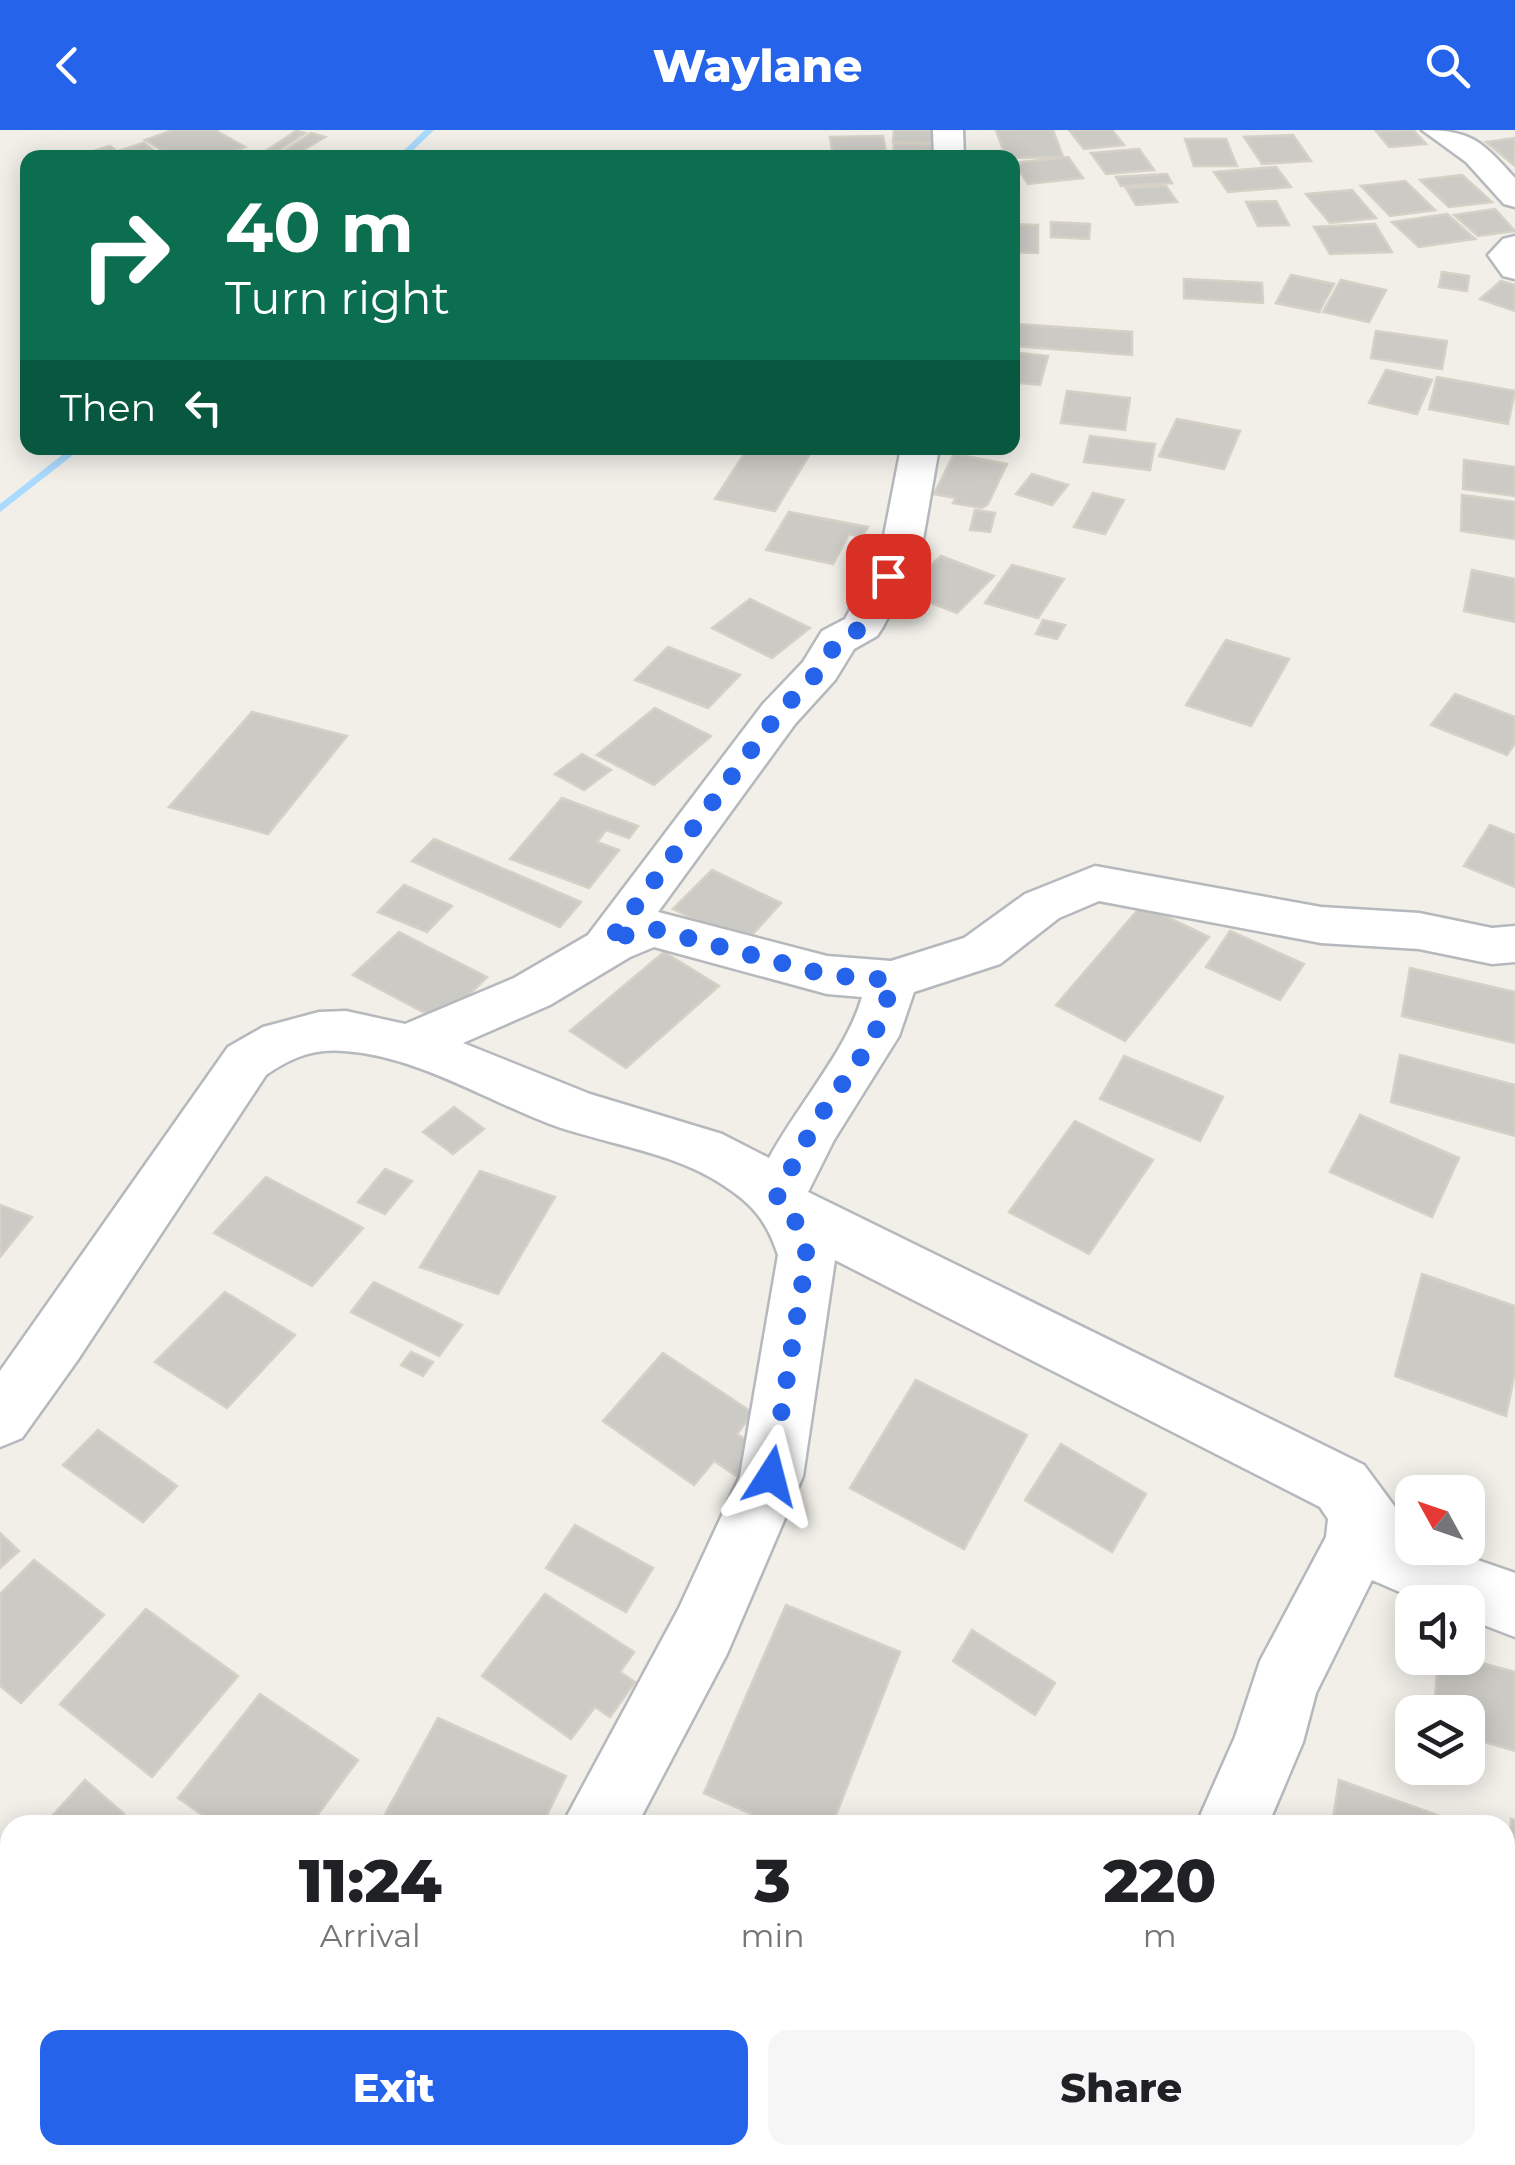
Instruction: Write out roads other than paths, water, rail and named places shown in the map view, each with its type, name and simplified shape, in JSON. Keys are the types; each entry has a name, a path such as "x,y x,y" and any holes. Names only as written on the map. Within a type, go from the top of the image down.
{"street":[{"path":"1437,130 1476,155 1515,198"},
{"path":"1515,246 1506,255 1515,270"},
{"path":"608,943 778,714 820,670 838,640 862,628 901,551 919,455"},
{"path":"405,1046 493,1012 631,933 654,929 827,975 891,980 982,951 1042,906 1095,883 1320,925 1419,931 1492,946 1515,944"},
{"path":"603,1815 702,1631 771,1476 807,1255 785,1204 820,1116 866,1056 887,1006 891,980"},
{"path":"0,1418 56,1343 246,1061 281,1040 312,1032 346,1031 405,1046 574,1110 721,1157 753,1175 785,1204 1342,1486 1397,1562 1515,1605"},
{"path":"1236,1815 1268,1742 1284,1685 1357,1542 1361,1516"}],"waterway":[{"path":"409,150 430,130"},
{"path":"0,509 68,455"}]}
